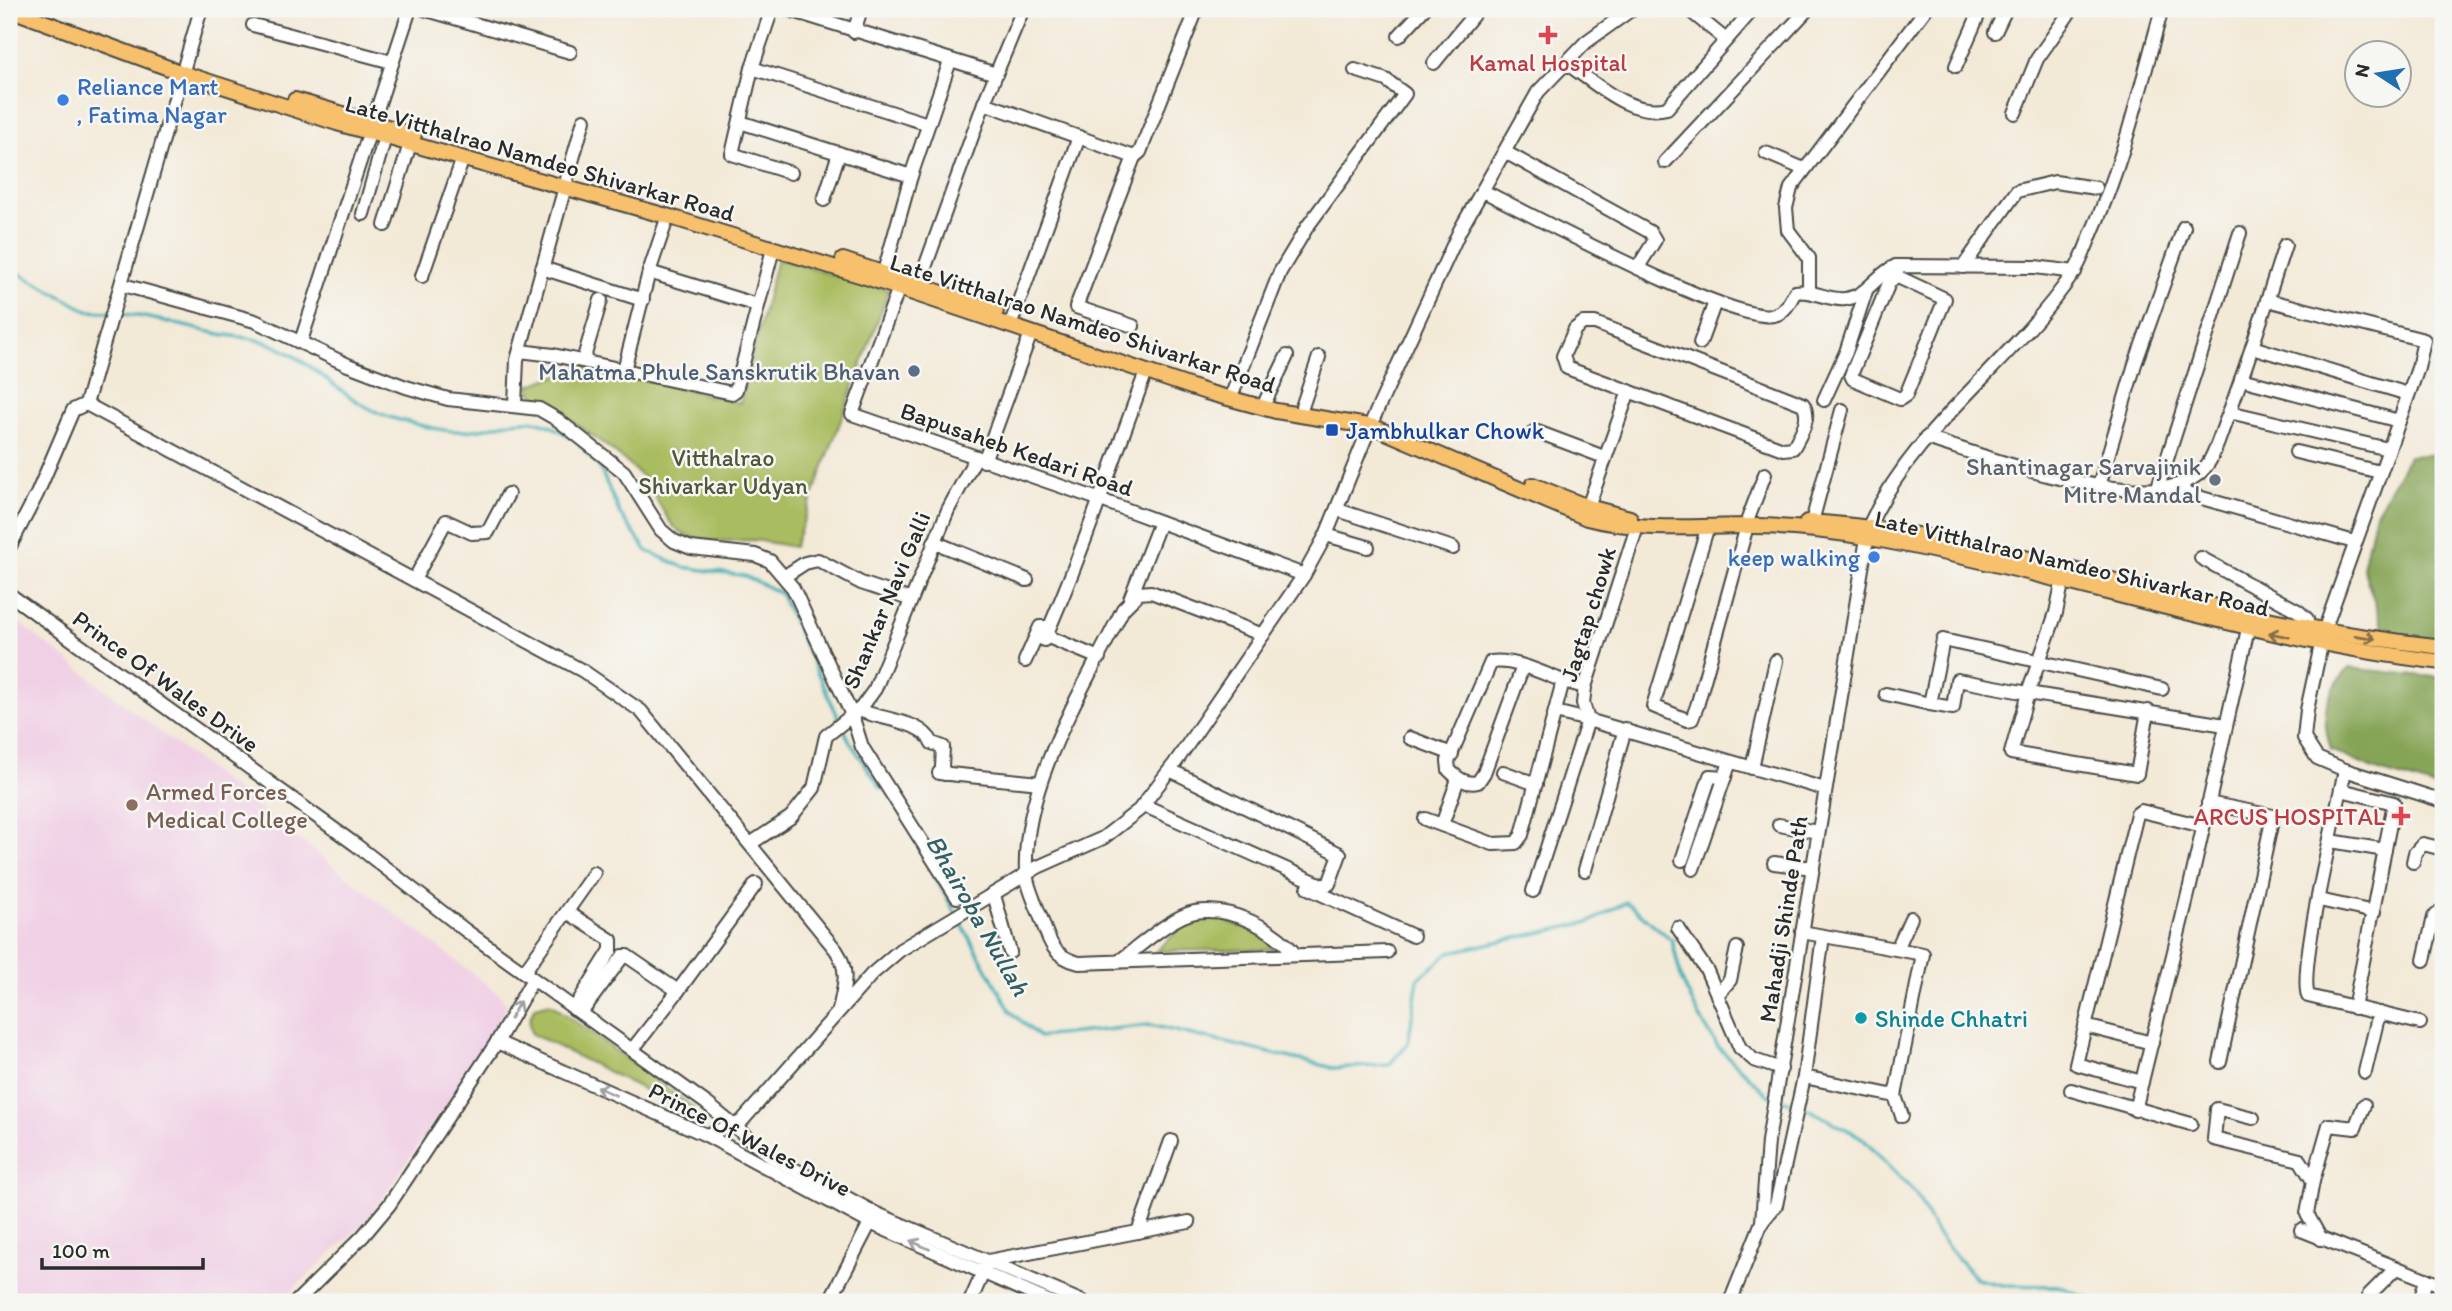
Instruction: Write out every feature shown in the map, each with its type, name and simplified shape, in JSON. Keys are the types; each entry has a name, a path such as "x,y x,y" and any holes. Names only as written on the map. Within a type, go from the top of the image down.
{"main road":[{"name":"Late Vitthalrao Namdeo Shivarkar Road","path":"9,9 183,70 372,128 884,272 900,283 919,284 1031,333 1261,408 1372,423 1587,518 1618,526 1637,527 1708,526 1747,522 1867,532 1909,531 2250,622 2443,662"},
{"name":"Late Vitthalrao Namdeo Shivarkar Road","path":"32,9 183,70"},
{"name":"Late Vitthalrao Namdeo Shivarkar Road","path":"372,128 385,137 566,183 773,249 900,283 1011,322 1233,392 1372,423 1588,507 1631,518 1812,522 1867,532"},
{"name":"Late Vitthalrao Namdeo Shivarkar Road","path":"2250,622 2306,627 2322,638 2443,647"}],"street":[{"path":"86,404 201,9"},
{"path":"301,341 410,9"},
{"path":"424,9 570,52"},
{"path":"772,9 752,68 732,153 791,173"},
{"path":"787,9 996,74"},
{"path":"854,32 861,9"},
{"path":"919,284 984,103 1023,9"},
{"path":"1133,326 1076,307 1197,9"},
{"path":"1399,36 1424,9"},
{"path":"1434,63 1478,9"},
{"path":"706,1135 741,1122 873,974 900,950 1026,875 1103,838 1141,808 1304,575 1338,510 1372,423 1460,230 1538,92 1586,42 1632,9"},
{"path":"1688,9 1726,40"},
{"path":"1665,162 1808,9"},
{"path":"1809,290 1809,258 1788,230 1786,208 1791,188 1926,9"},
{"path":"1956,66 1981,9"},
{"path":"1995,32 2006,9"},
{"path":"2015,113 2037,59 2072,9"},
{"name":"Mahadji Shinde Path","path":"1730,1302 1762,1222 1768,1141 1867,532 1897,472 1926,438 2033,327 2075,272 2114,183 2162,9"},
{"path":"1566,63 1629,106 1653,111 1667,108 1748,15"},
{"path":"253,25 393,62"},
{"path":"884,272 911,176 950,61"},
{"path":"752,68 928,124"},
{"path":"1233,392 1280,272 1307,227 1405,94 1386,80 1355,69"},
{"path":"984,103 1135,157"},
{"path":"515,404 520,351 584,120"},
{"path":"740,122 911,176"},
{"path":"363,214 385,137"},
{"path":"1011,322 1079,137"},
{"path":"385,225 410,144"},
{"path":"1505,152 1650,232 1655,240 1638,267"},
{"path":"824,200 839,153"},
{"path":"1766,153 1804,169"},
{"path":"422,276 463,158"},
{"path":"1963,267 2017,191 2055,182 2096,188"},
{"path":"1483,191 1715,302 1761,315 1775,315 1785,308 1796,292 1809,290 1844,299 1866,291"},
{"path":"624,370 649,272 668,216"},
{"path":"2099,486 2135,363 2184,227"},
{"path":"2157,490 2240,233"},
{"path":"1926,438 2099,486 2157,490 2178,486 2193,479 2208,463 2229,412 2285,245"},
{"path":"520,351 583,361 732,393 736,390 773,249"},
{"path":"1824,400 1846,352 1866,291 1885,270 1896,266 2035,267 2075,272"},
{"path":"1892,280 1898,277 1915,282 1943,296 1945,303 1906,395 1900,400 1851,375 1896,266"},
{"path":"542,268 643,300"},
{"path":"649,272 757,305"},
{"name":"Bapusaheb Kedari Road","path":"900,283 852,414 1098,499 1304,575"},
{"path":"122,285 227,313 301,341 348,365 407,387 448,399 493,405 515,404 540,409 624,472 661,530 674,541 710,552 755,555 770,561 785,576 856,712 862,747 957,897"},
{"path":"583,361 601,300"},
{"path":"2267,300 2424,340 2399,421 2322,638 2304,738 2317,758 2345,770 2443,801"},
{"path":"1700,343 1715,302"},
{"path":"1583,323 1595,324 1803,404 1807,418 1797,441 1788,451 1629,391 1567,368 1563,363 1575,330 1583,323"},
{"name":"Shankar Navi Galli","path":"750,844 791,817 814,788 826,736 856,712 875,689 909,599 934,542 980,459 1031,333"},
{"path":"2252,347 2408,394"},
{"path":"1266,400 1287,356"},
{"path":"1302,407 1319,357"},
{"path":"1046,636 1082,551 1098,499 1146,372"},
{"path":"2241,379 2399,421"},
{"path":"1588,507 1629,391"},
{"path":"9,548 37,494 72,410 86,404"},
{"path":"86,404 583,671 641,711 844,962 846,976 838,1013"},
{"path":"1812,522 1842,410"},
{"path":"2229,412 2388,449"},
{"path":"1535,431 1604,457"},
{"path":"2296,452 2380,472"},
{"path":"1708,526 1653,706 1687,720 1692,719 1697,706 1747,522 1765,474"},
{"path":"2178,486 2188,494 2354,542"},
{"path":"414,580 446,521 472,533 488,532 508,494"},
{"path":"1338,510 1453,548"},
{"path":"1160,522 1130,599 1040,783 1031,810 1026,875 1050,943 1064,960 1079,963 1387,952"},
{"name":"Jagtap chowk","path":"1588,716 1583,703 1585,687 1637,527"},
{"path":"1326,535 1368,547"},
{"path":"934,542 1027,580"},
{"path":"2201,558 2298,611 2307,619 2306,627"},
{"path":"785,576 818,560 861,583 909,599"},
{"path":"2064,573 2056,613 2037,663 2011,753 2137,774 2148,711"},
{"path":"1130,599 1139,593 1164,595 1263,635"},
{"name":"Prince Of Wales Drive","path":"9,594 356,845 528,976 732,1124 772,1157 811,1176 872,1212 1051,1302"},
{"path":"2135,1110 2250,622"},
{"path":"1025,661 1040,627 1045,626 1046,636"},
{"path":"1046,636 1099,659"},
{"path":"1930,704 1942,640 2162,690"},
{"path":"1752,768 1776,660"},
{"path":"1523,666 1484,774 1478,782 1458,779 1449,770 1452,754 1491,662 1500,661 1523,666 1585,687"},
{"path":"1886,694 1952,708 1957,680 2225,725"},
{"path":"1424,819 1493,844 1516,843 1522,835 1563,681"},
{"path":"856,712 918,727 928,735 932,743 943,747 940,773 1040,783"},
{"path":"1555,712 1588,716 1730,762 1825,789"},
{"path":"1533,891 1588,716"},
{"path":"1585,870 1625,729"},
{"path":"1410,738 1452,754"},
{"path":"1693,869 1730,762"},
{"path":"1141,808 1324,886 1329,884 1340,854 1170,770"},
{"path":"2345,770 2305,986 2308,996 2420,1023"},
{"path":"1503,772 1536,783"},
{"path":"1682,860 1710,776 1725,777"},
{"path":"1442,825 1458,779"},
{"path":"2341,790 2394,803 2354,1008"},
{"path":"2208,803 2273,816 2220,1062"},
{"path":"1141,808 1413,936"},
{"path":"2142,1082 2076,1065 2085,1026 2137,814 2141,811 2203,826"},
{"path":"1779,825 1818,832"},
{"path":"2331,841 2385,850"},
{"path":"2413,862 2423,844 2443,849"},
{"path":"1774,863 1813,868"},
{"path":"296,1302 363,1236 389,1205 497,1042 528,976 594,873"},
{"path":"632,1050 756,884"},
{"path":"990,898 1010,952"},
{"path":"2319,900 2374,912"},
{"path":"2424,960 2434,917 2443,911"},
{"path":"567,912 611,940 611,950 578,1011"},
{"path":"1118,962 1179,918 1195,912 1216,913 1259,925 1285,942 1296,955"},
{"path":"1897,949 1911,918"},
{"path":"1678,928 1707,971 1741,1048 1754,1060 1780,1075"},
{"path":"1802,932 1923,954 1895,1096 1902,1116"},
{"path":"1762,1222 1776,1205 1804,1077 1823,936"},
{"path":"1717,995 1730,980 1737,948"},
{"path":"578,1011 623,956 627,956 678,991"},
{"path":"2365,1072 2379,1013"},
{"path":"2085,1026 2152,1042"},
{"name":"Prince Of Wales Drive","path":"497,1042 706,1135 870,1223 1083,1302"},
{"path":"1804,1077 1895,1096"},
{"path":"2071,1090 2191,1124"},
{"path":"2321,1239 2307,1214 2329,1125 2355,1128 2364,1105"},
{"path":"2253,1118 2217,1109 2214,1139 2300,1160 2313,1181"},
{"path":"1138,1232 1171,1141"},
{"path":"970,1302 985,1267 1189,1222"},
{"path":"829,1302 870,1223"},
{"path":"2301,1230 2443,1286"},
{"path":"2369,1295 2396,1268"},
{"path":"2420,1302 2426,1279"}],"shaded area":[{"name":"Armed Forces Medical College","path":"9,615 500,995 507,1006 471,1068 367,1220 280,1302 9,1302"}],"green space":[{"name":"Vitthalrao Shivarkar Udyan","path":"777,259 889,290 794,547 752,540 700,540 677,530 640,475 629,464 532,393 528,386 586,365 740,403"},
{"path":"2443,454 2443,643 2386,637 2363,568 2374,516 2409,456"},
{"path":"2349,668 2443,678 2443,790 2373,769 2331,750 2326,726 2326,706 2334,688"},
{"path":"1199,911 1264,935 1275,949 1156,951"},
{"path":"550,1003 694,1108 691,1113 532,1034 529,1020 535,1007"}],"waterway":[{"name":"Bhairoba Nullah","path":"9,268 88,311 109,312"},
{"name":"Bhairoba Nullah","path":"116,313 268,343 302,361 364,406 400,420 453,431 512,422 538,422 570,437"},
{"name":"Bhairoba Nullah","path":"581,446 600,468 620,514 647,551 683,567 745,576 780,593 850,742 881,788"},
{"name":"Bhairoba Nullah","path":"920,850 1011,1012 1039,1037 1150,1025 1334,1068 1389,1065 1408,1043 1418,979 1450,952 1590,922 1626,902 1672,940 1682,981 1718,1047 1768,1095 1808,1109 1861,1137 1916,1194 1937,1234 1976,1279 2003,1285 2058,1286 2098,1302"}],"place":[{"name":"Kamal Hospital","path":"1548,35"},
{"name":"Reliance Mart , Fatima Nagar","path":"63,100"},
{"name":"Mahatma Phule Sanskrutik Bhavan","path":"914,371"},
{"name":"Jambhulkar Chowk","path":"1332,430"},
{"name":"Shantinagar Sarvajinik Mitre Mandal","path":"2215,480"},
{"name":"keep walking","path":"1874,557"},
{"name":"Armed Forces Medical College","path":"132,805"},
{"name":"ARCUS HOSPITAL","path":"2401,816"},
{"name":"Shinde Chhatri","path":"1861,1018"}]}
